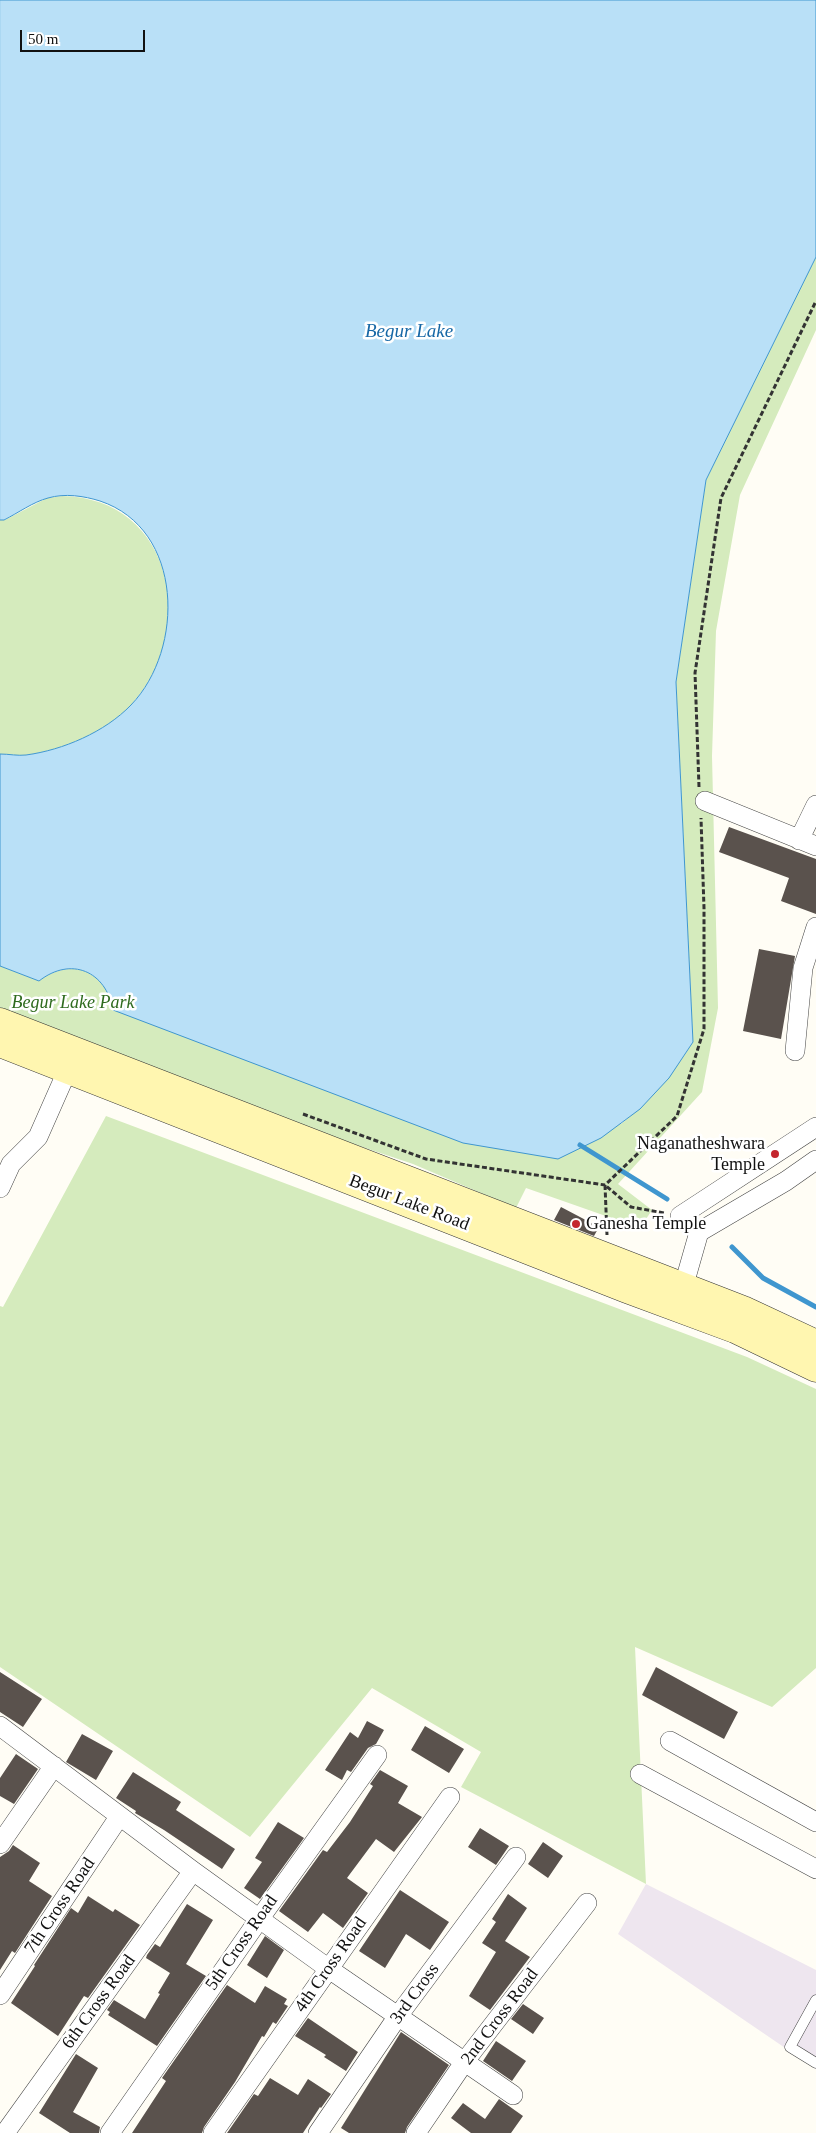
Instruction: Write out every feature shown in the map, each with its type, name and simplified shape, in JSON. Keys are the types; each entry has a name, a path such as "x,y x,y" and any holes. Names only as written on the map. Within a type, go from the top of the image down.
{"main road":[{"name":"Begur Lake Road","path":"0,1022 348,1168 631,1280 816,1368"},
{"name":"Begur Lake Road","path":"0,1043 68,1069 609,1260 631,1280 683,1288 743,1310 816,1344"}],"street":[{"path":"702,801 808,843 816,805"},
{"path":"795,1051 803,968 816,927"},
{"path":"0,1188 11,1164 38,1137 68,1069"},
{"path":"700,1232 680,1216 816,1128"},
{"path":"683,1288 700,1232 786,1181 816,1160"},
{"path":"0,1726 193,1872 329,1969 513,2095"},
{"path":"670,1741 816,1822"},
{"name":"5th Cross Road","path":"110,2133 260,1918 377,1755"},
{"path":"0,1844 54,1766"},
{"path":"640,1774 816,1870"},
{"name":"4th Cross Road","path":"212,2133 450,1797"},
{"name":"7th Cross Road","path":"0,1994 119,1817"},
{"name":"3rd Cross","path":"318,2133 398,2016 516,1857"},
{"name":"6th Cross Road","path":"5,2133 193,1872"},
{"name":"2nd Cross Road","path":"416,2133 465,2061 587,1902"}],"lane":[{"path":"816,2000 790,2047 816,2063"}],"path":[{"path":"609,1260 605,1185 677,1116 704,1030 702,801 695,673 721,498 816,301"},
{"path":"298,1112 426,1159 605,1185 631,1207 680,1216"}],"shaded area":[{"path":"646,1884 816,1970 816,2069 618,1934"}],"green space":[{"name":"Begur Lake Park","path":"816,257 816,330 740,495 716,631 712,756 718,1008 702,1092 618,1184 652,1210 640,1228 526,1188 516,1208 413,1164 237,1105 0,1010 0,966 39,981 60,970 81,970 99,980 111,1000 621,1124 632,1115 669,1076 693,1042 676,682 706,480"},
{"path":"62,496 100,503 130,519 151,544 164,574 168,607 164,642 152,675 131,705 109,724 69,744 40,753 26,755 0,754 0,520 5,520 47,498"},
{"path":"106,1116 747,1357 816,1389 816,1668 772,1707 635,1647 646,1884 461,1787 481,1752 372,1688 250,1837 0,1667 0,1306 3,1307"}],"water":[{"name":"Begur Lake","path":"0,0 816,0 816,257 706,480 676,682 693,1042 669,1078 640,1109 601,1138 558,1159 463,1143 113,1010 103,986 95,977 85,971 63,969 51,973 39,981 0,966 0,754 26,755 54,749 83,738 121,715 149,681 161,653 167,623 167,593 161,563 148,537 128,516 100,501 74,496 54,496 37,502 4,520 0,520"}],"building":[{"path":"729,827 816,859 816,914 781,901 789,878 719,852"},
{"path":"759,949 795,956 781,1039 743,1031"},
{"name":"Ganesha Temple","path":"561,1207 599,1227 594,1236 554,1220"},
{"path":"656,1667 738,1712 724,1739 642,1695"},
{"path":"0,1672 42,1699 23,1727 0,1712"},
{"path":"367,1721 384,1730 376,1744 368,1748 351,1772 347,1770 342,1780 325,1770 350,1732 358,1738"},
{"path":"425,1726 464,1749 449,1773 411,1750"},
{"path":"82,1734 113,1751 96,1780 66,1762"},
{"path":"16,1754 38,1769 14,1804 0,1796 0,1778"},
{"path":"380,1770 408,1786 398,1803 422,1817 394,1852 376,1839 347,1878 368,1893 343,1928 323,1913 308,1932 279,1911 323,1850 327,1852 350,1822 373,1786 370,1784"},
{"path":"133,1772 181,1802 176,1810 235,1849 222,1869 135,1813 136,1811 116,1798"},
{"path":"278,1822 304,1838 260,1899 244,1888 262,1862 255,1858"},
{"path":"480,1828 509,1846 496,1865 468,1847"},
{"path":"543,1842 563,1856 548,1878 528,1864"},
{"path":"13,1845 40,1863 29,1881 52,1896 15,1953 12,1951 0,1970 0,1857 9,1851"},
{"path":"400,1890 449,1922 430,1950 406,1934 385,1968 359,1951"},
{"path":"508,1894 527,1908 505,1941 530,1957 490,2010 469,1996 496,1952 482,1943 496,1922 492,1919"},
{"path":"88,1896 113,1912 115,1909 140,1925 88,1998 84,1996 58,2036 11,2003 71,1908 78,1913"},
{"path":"187,1904 213,1920 186,1964 206,1976 157,2046 108,2015 110,2012 107,2010 114,2000 145,2019 170,1973 146,1958 147,1955 155,1944 160,1947"},
{"path":"265,1936 284,1950 267,1978 247,1965"},
{"path":"227,1985 255,2003 265,1986 287,1999 284,2004 288,2006 276,2024 273,2022 264,2037 262,2036 202,2133 132,2133 166,2081 162,2078"},
{"path":"523,2004 544,2018 533,2034 511,2019"},
{"path":"308,2018 358,2052 346,2071 324,2057 326,2055 295,2036"},
{"path":"401,2032 449,2065 407,2127 405,2133 349,2133 341,2128"},
{"path":"496,2041 526,2061 512,2081 483,2061"},
{"path":"76,2054 98,2068 73,2112 100,2127 99,2133 70,2133 39,2113"},
{"path":"270,2078 298,2095 308,2079 331,2094 303,2133 227,2133 254,2094 258,2096"},
{"path":"499,2099 523,2116 511,2133 471,2133 451,2118 463,2103 485,2119"}],"waterway":[{"path":"580,1145 667,1199"},
{"path":"732,1247 763,1278 816,1307"}],"place":[{"name":"Naganatheshwara Temple","path":"775,1154"},
{"name":"Ganesha Temple","path":"576,1224"}]}
